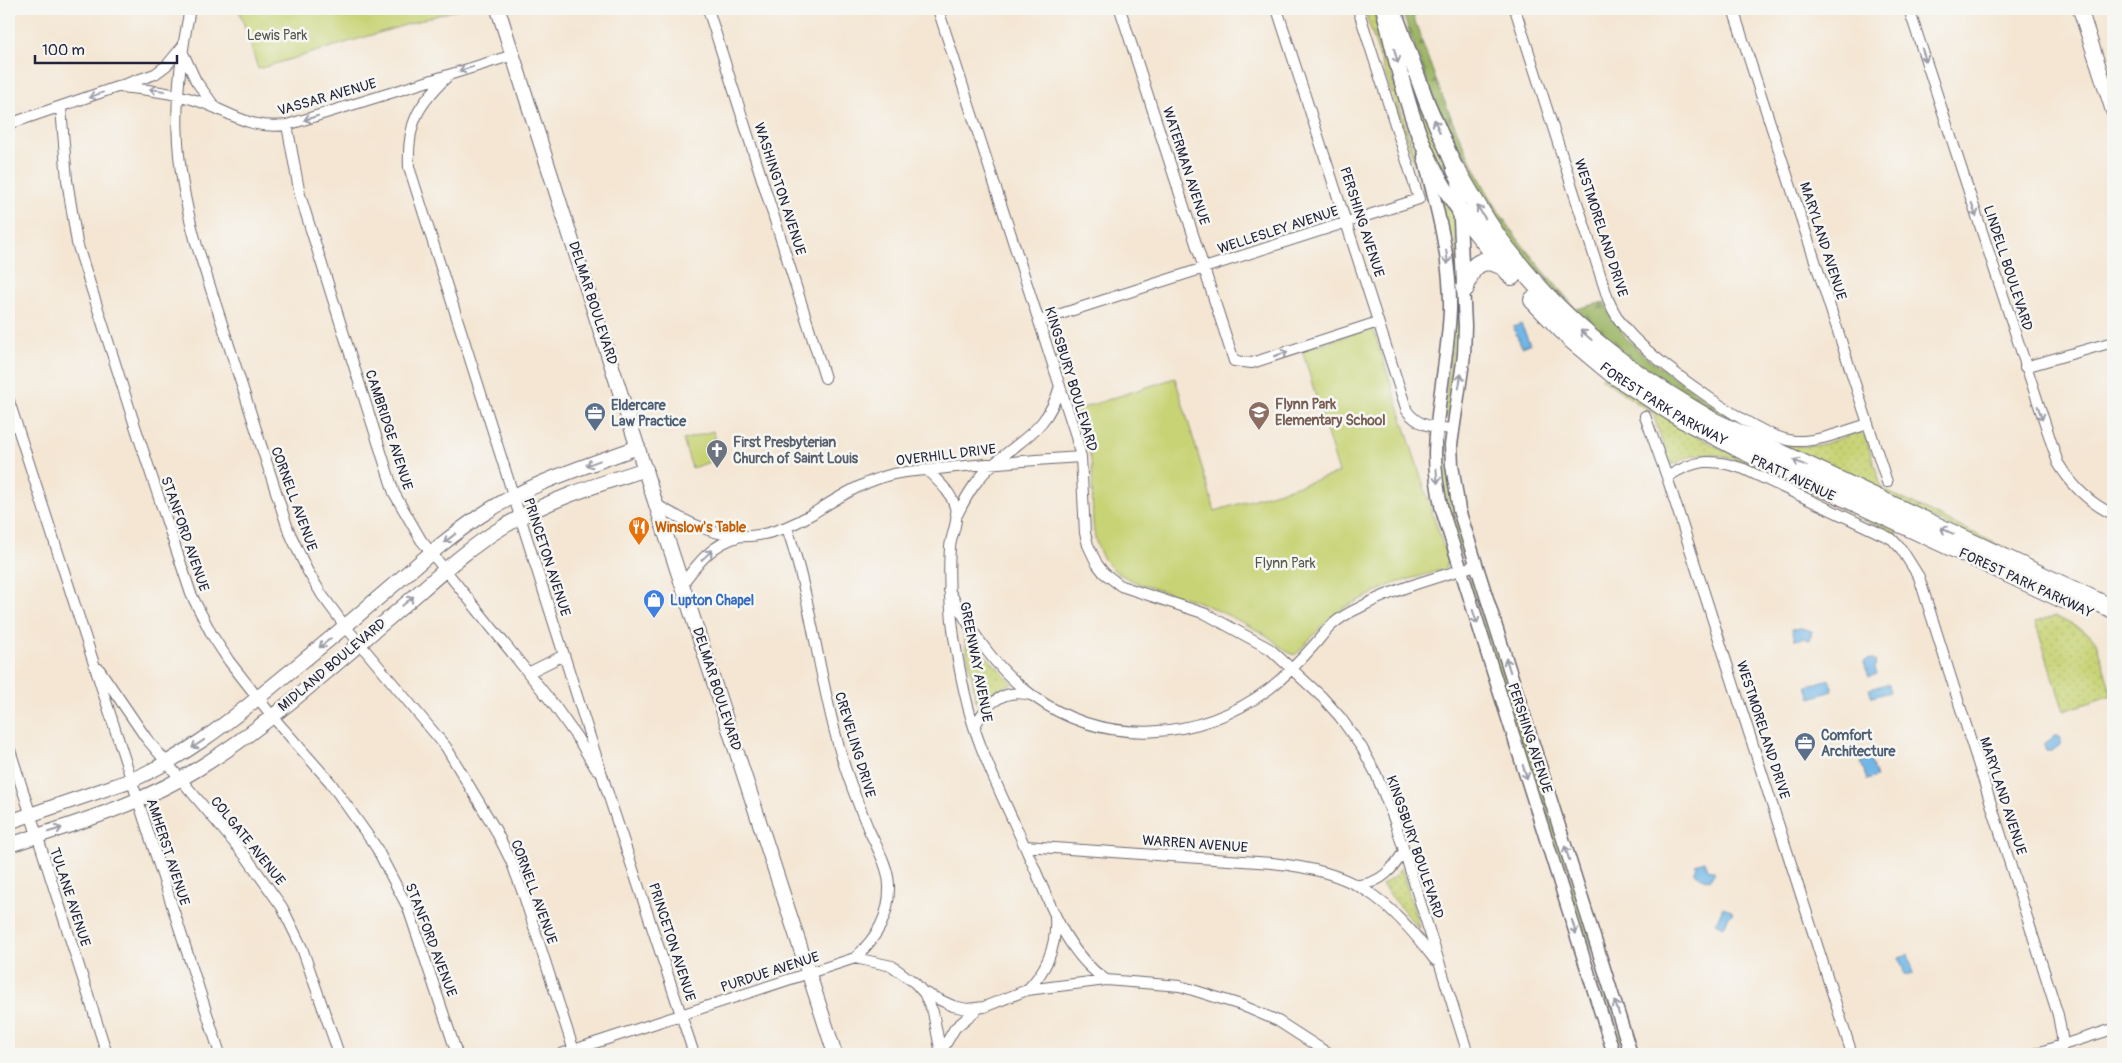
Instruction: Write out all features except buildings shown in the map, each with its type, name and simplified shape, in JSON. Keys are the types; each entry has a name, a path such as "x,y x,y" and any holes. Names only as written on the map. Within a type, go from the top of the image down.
{"highway":[{"name":"FOREST PARK PARKWAY","path":"1456,170 1489,224 1511,255 1545,295 1606,352 1662,392 1712,421 2084,602 2113,623"},
{"name":"FOREST PARK PARKWAY","path":"1461,212 1506,268 1550,318 1578,346 1613,374 1661,407 1741,449 2084,602 2113,610"},
{"path":"1465,288 1471,270 1481,262 1492,262 1506,268"}],"main road":[{"name":"DELMAR BOULEVARD","path":"498,9 638,447 836,1054"},
{"name":"FOREST PARK PARKWAY","path":"1384,9 1420,142 1435,174 1461,212"},
{"name":"FOREST PARK PARKWAY","path":"1393,9 1427,103 1456,170"},
{"path":"2080,9 2113,111"},
{"name":"MIDLAND BOULEVARD","path":"9,822 132,780 167,763 213,734 431,553 481,516 513,496 543,481 638,447"},
{"name":"MIDLAND BOULEVARD","path":"9,845 104,815 138,801 180,780 238,742 272,716 478,544 520,517 576,492 646,469"}],"street":[{"name":"CORNELL AVENUE","path":"190,9 182,47 177,94 178,154 188,214 243,393 295,548 322,595 345,626 446,747 495,829 511,861 524,896 574,1052"},
{"name":"WASHINGTON AVENUE","path":"708,9 825,378"},
{"name":"KINGSBURY BOULEVARD","path":"938,9 1082,457 1086,539 1092,554 1104,573 1121,586 1206,614 1270,649 1340,717 1362,748 1376,774 1404,851 1468,1054"},
{"name":"WATERMAN AVENUE","path":"1120,9 1234,361 1252,363 1378,322"},
{"name":"PERSHING AVENUE","path":"1277,9 1407,411 1418,422 1452,429"},
{"name":"WELLESLEY AVENUE","path":"1039,321 1418,200 1420,197 1358,9"},
{"name":"WESTMORELAND DRIVE","path":"1515,9 1608,299 1622,325 1644,348 1690,384 1721,405 1777,437 1794,441 1814,440 1868,424"},
{"name":"MARYLAND AVENUE","path":"1733,9 1887,482"},
{"name":"LINDELL BOULEVARD","path":"1909,9 2058,463 2068,479 2086,498 2113,514"},
{"path":"9,124 155,74 168,64 182,47"},
{"path":"182,47 184,58 193,76 204,95 217,109"},
{"name":"VASSAR AVENUE","path":"118,87 160,90 177,94 256,126 271,127 287,125 513,55"},
{"name":"PRINCETON AVENUE","path":"449,75 427,97 416,116 410,132 409,167 611,803 694,1054"},
{"name":"STANFORD AVENUE","path":"60,108 66,180 77,242 191,594 212,635 234,667 272,716 330,782 372,840 408,908 457,1054"},
{"name":"CAMBRIDGE AVENUE","path":"287,125 300,195 389,480 403,511 431,553 528,673 578,739 600,777 611,803"},
{"name":"PERSHING AVENUE","path":"1420,142 1444,237 1449,280 1450,308 1447,354 1435,456 1438,490 1447,528 1616,1054"},
{"name":"PERSHING AVENUE","path":"1456,170 1461,212 1465,288 1464,355 1452,429 1452,465 1459,510 1631,1052"},
{"path":"2025,367 2113,342"},
{"name":"GREENWAY AVENUE","path":"1060,386 1051,409 1034,432 995,462 967,494 957,515 950,539 949,590 954,637 966,694 975,726 996,783 1055,913 1082,961 1106,980"},
{"name":"AMHERST AVENUE","path":"9,401 220,1054"},
{"name":"WESTMORELAND DRIVE","path":"1645,416 1667,477 1852,1054"},
{"name":"OVERHILL DRIVE","path":"683,583 708,553 728,540 768,534 787,528 837,498 867,483 902,472 995,462 1082,457"},
{"name":"PRATT AVENUE","path":"1667,477 1696,463 1725,463 1744,469 1892,540 1902,550"},
{"path":"927,470 944,487 951,498 957,515"},
{"name":"OVERHILL DRIVE","path":"657,505 700,527 718,534 738,537"},
{"name":"CREVELING DRIVE","path":"787,528 807,594 823,683 843,761 858,804 886,868 889,883 889,901 885,919 869,944 855,958"},
{"name":"MARYLAND AVENUE","path":"1902,550 1911,562 1922,586 2058,1015 2062,1050"},
{"path":"949,590 974,634 994,660 1031,695 1066,715 1102,726 1128,732 1177,730 1225,714 1269,689 1292,669 1333,624 1359,607 1391,593 1476,565"},
{"path":"528,673 564,655"},
{"name":"AMHERST AVENUE","path":"92,658 127,711 167,763"},
{"path":"975,726 986,708 999,698 1014,693 1031,695"},
{"name":"TULANE AVENUE","path":"9,747 107,1054"},
{"name":"COLGATE AVENUE","path":"167,763 247,858 282,908 294,929 305,956 339,1054"},
{"name":"WARREN AVENUE","path":"1025,846 1303,866 1359,885 1393,910 1440,966"},
{"path":"1359,885 1372,883 1388,873 1404,851"},
{"name":"GREENWAY AVENUE","path":"1027,990 1044,969 1051,954 1056,925 1055,913"},
{"path":"855,958 892,966 915,983 923,992 933,1012 941,1053"},
{"name":"PURDUE AVENUE","path":"561,1054 574,1052 855,958"},
{"path":"923,992 953,1006 967,1009 979,1008 1027,990 1106,980 1180,986 1214,995 1278,1021 1330,1054"},
{"path":"941,1053 955,1028 979,1008"},
{"path":"2034,1054 2062,1050 2113,1029"},
{"path":"1616,1054 1631,1052"}],"green space":[{"name":"Lewis Park","path":"239,9 459,9 258,69"},
{"path":"1364,9 1373,9 1405,124 1429,200 1427,201"},
{"path":"1401,9 1411,9 1441,93 1466,150 1494,203 1525,248 1576,309 1604,302 1626,338 1647,358 1726,414 1724,419 1608,348 1527,267 1465,174 1436,106"},
{"path":"1395,35 1437,141 1453,184 1454,193 1428,149"},
{"path":"1440,199 1444,201 1456,217 1459,345 1449,412 1446,418 1443,418 1452,345"},
{"name":"Flynn Park","path":"1371,328 1374,331 1448,561 1445,569 1393,584 1345,607 1328,620 1295,655 1264,634 1228,615 1196,601 1133,581 1110,566 1101,554 1096,540 1092,509 1091,461 1087,442 1076,410 1175,378 1215,511 1339,473 1302,350"},
{"path":"1605,375 1693,434 1898,532 1897,535 1737,460 1707,454 1689,457 1671,464 1653,414 1601,378"},
{"path":"1726,414 1772,439 1796,446 1823,444 1860,432 1866,438 1882,489 2009,550 2011,555 1724,419"},
{"path":"713,431 718,446 706,449 710,462 692,468 683,440"},
{"path":"1441,438 1444,438 1446,441 1449,484 1466,555 1465,558 1463,558 1452,530 1441,475"},
{"path":"1469,580 1475,581 1593,947 1586,949"},
{"path":"2055,616 2090,634 2096,642 2112,695 2064,711 2035,622"},
{"path":"961,622 981,651 1013,683 998,690 977,704"},
{"path":"1401,867 1420,930 1382,885 1395,876"},
{"path":"1601,980 1603,981 1622,1040 1616,1042 1598,985"}],"water":[{"path":"1521,324 1530,344 1522,347 1513,327"},
{"path":"1801,628 1812,631 1810,640 1803,638 1795,640 1792,629"},
{"path":"1871,659 1876,662 1877,674 1869,677 1864,663"},
{"path":"1829,679 1833,691 1811,698 1807,686"},
{"path":"1889,685 1890,692 1872,697 1869,689"},
{"path":"2055,736 2061,738 2060,745 2052,751 2046,751 2044,744"},
{"path":"1870,759 1876,777 1867,780 1861,762"},
{"path":"1705,861 1707,868 1715,872 1710,880 1702,878 1694,872 1697,867 1695,864"},
{"path":"1723,907 1731,910 1733,914 1729,916 1724,927 1716,923"},
{"path":"1908,954 1914,973 1905,975 1899,957"}],"place":[{"name":"Flynn Park Elementary School","path":"1259,431"},
{"name":"Eldercare Law Practice","path":"595,432"},
{"name":"First Presbyterian Church of Saint Louis","path":"717,469"},
{"name":"Winslow's Table","path":"639,546"},
{"name":"Lupton Chapel","path":"654,619"},
{"name":"Comfort Architecture","path":"1805,762"}]}
